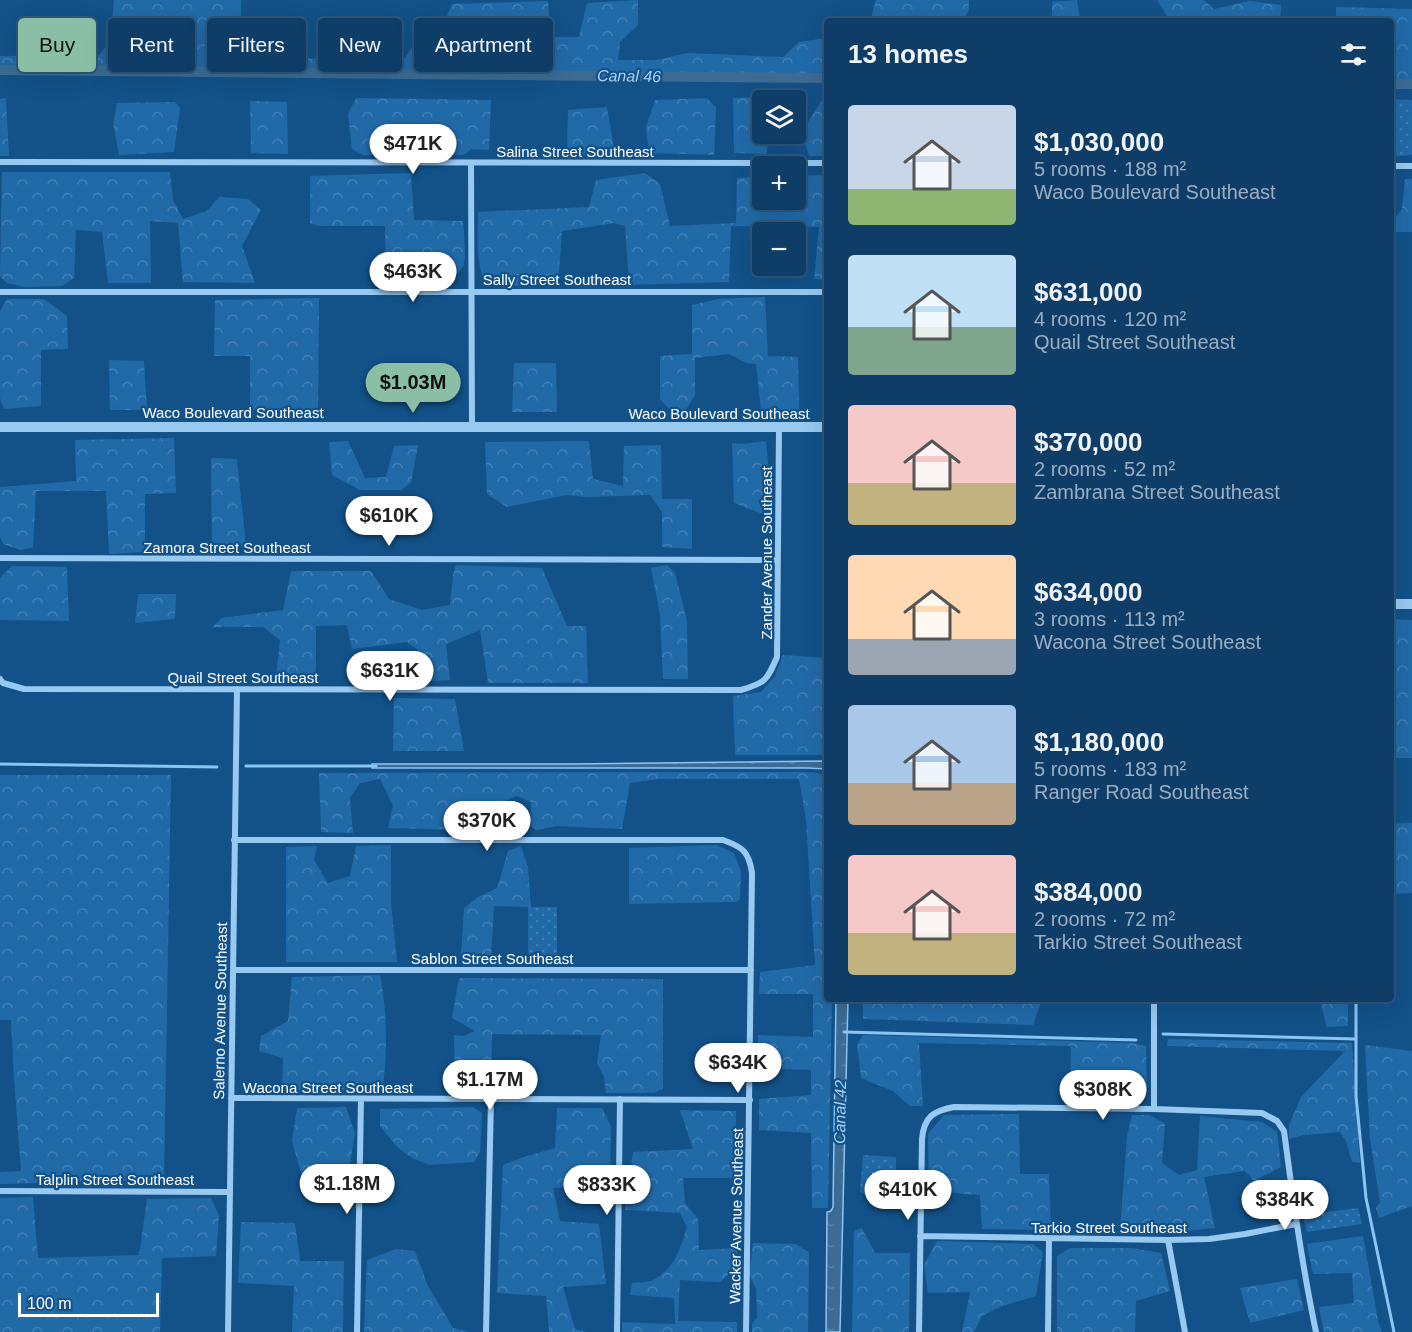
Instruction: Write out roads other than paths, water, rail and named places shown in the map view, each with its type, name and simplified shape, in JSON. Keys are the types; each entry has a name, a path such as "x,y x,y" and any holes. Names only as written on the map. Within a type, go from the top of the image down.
{"street":[{"name":"Salina Street Southeast","path":"0,162 824,163"},
{"path":"471,163 472,428"},
{"path":"1394,166 1412,166"},
{"name":"Sally Street Southeast","path":"0,291 824,292"},
{"name":"Waco Boulevard Southeast","path":"0,427 824,427"},
{"name":"Zander Avenue Southeast","path":"769,676 777,657 779,428"},
{"name":"Zamora Street Southeast","path":"0,558 778,560"},
{"path":"1394,604 1412,604"},
{"name":"Quail Street Southeast","path":"2,681 24,689 741,690 757,686 769,676"},
{"name":"Salerno Avenue Southeast","path":"228,1332 237,689"},
{"name":"Wacker Avenue Southeast","path":"234,840 723,840 744,850 750,859 752,873 746,1332"},
{"name":"Sablon Street Southeast","path":"233,970 751,970"},
{"path":"1154,1002 1154,1109"},
{"name":"Wacona Street Southeast","path":"231,1098 750,1100"},
{"path":"357,1332 361,1099"},
{"path":"486,1332 491,1100"},
{"path":"617,1332 620,1100"},
{"path":"919,1332 923,1126 940,1110 954,1107 1154,1109 1262,1113 1277,1121 1284,1131 1296,1224 1316,1332"},
{"name":"Talplin Street Southeast","path":"0,1191 230,1192"},
{"name":"Tarkio Street Southeast","path":"920,1236 1209,1239 1296,1224"},
{"path":"1048,1332 1049,1239"},
{"path":"1168,1240 1185,1332"}],"water":[{"path":"824,761 824,769 372,768 372,764"},
{"name":"Canal 42","path":"836,1002 848,1002 840,1332 826,1332 827,1212 833,1207"}],"waterway":[{"name":"Canal 46","path":"0,70 824,78"},
{"name":"Canal 46","path":"1394,84 1412,84"},
{"path":"0,764 217,767"},
{"path":"246,766 376,766"},
{"path":"1356,1002 1356,1096 1366,1198 1394,1332"},
{"path":"844,1032 1136,1040"},
{"path":"1163,1034 1355,1039"}]}
